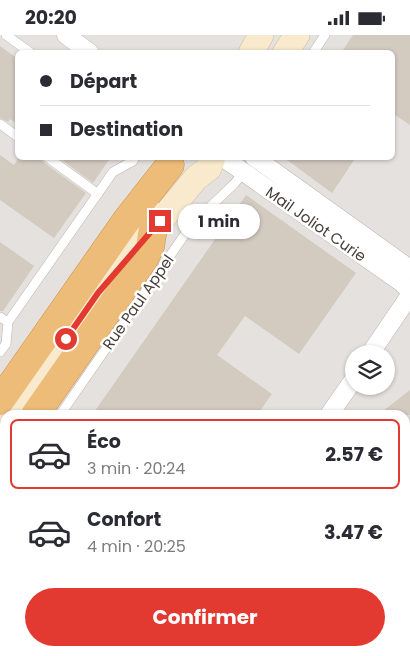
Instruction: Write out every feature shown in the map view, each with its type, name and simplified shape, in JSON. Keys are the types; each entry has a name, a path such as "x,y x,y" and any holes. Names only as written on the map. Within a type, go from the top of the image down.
{"highway":[{"path":"0,401 126,221 197,160"},
{"path":"38,410 144,259 150,247 153,229"}],"street":[{"path":"66,35 86,50"},
{"path":"253,50 261,35"},
{"path":"287,50 298,35"},
{"path":"15,410 98,293 156,196 197,160"},
{"path":"98,293 196,178 209,168 199,160"},
{"name":"Mail Joliot Curie","path":"201,160 244,173 402,283 410,291"},
{"path":"244,173 252,160"},
{"name":"Mail Joliot Curie","path":"258,160 410,269"},
{"path":"376,345 410,295"},
{"path":"332,410 345,392"}],"lane":[{"path":"6,35 26,50"},
{"path":"315,50 325,35"},
{"path":"0,124 15,135"},
{"path":"51,160 98,194"},
{"path":"0,352 6,344 4,319 113,172 133,160"},
{"name":"Rue Paul Appel","path":"63,410 192,224 234,185 244,173"}],"shaded area":[{"path":"0,35 410,35 410,410 0,410"}],"building":[{"path":"353,35 410,35 410,125 395,115 395,50 343,50"},
{"path":"0,46 15,57 15,122 10,119 8,122 0,118"},
{"path":"0,155 14,165 17,160 42,160 86,193 54,238 0,200"},
{"path":"62,160 109,160 93,183"},
{"path":"287,160 354,160 332,193"},
{"path":"246,195 356,273 299,354 245,316 217,355 272,394 261,410 96,410"},
{"path":"0,242 34,266 3,311 0,311"},
{"path":"410,390 410,410 384,410"}],"route":[{"path":"66,339 98,293 160,221"}]}
